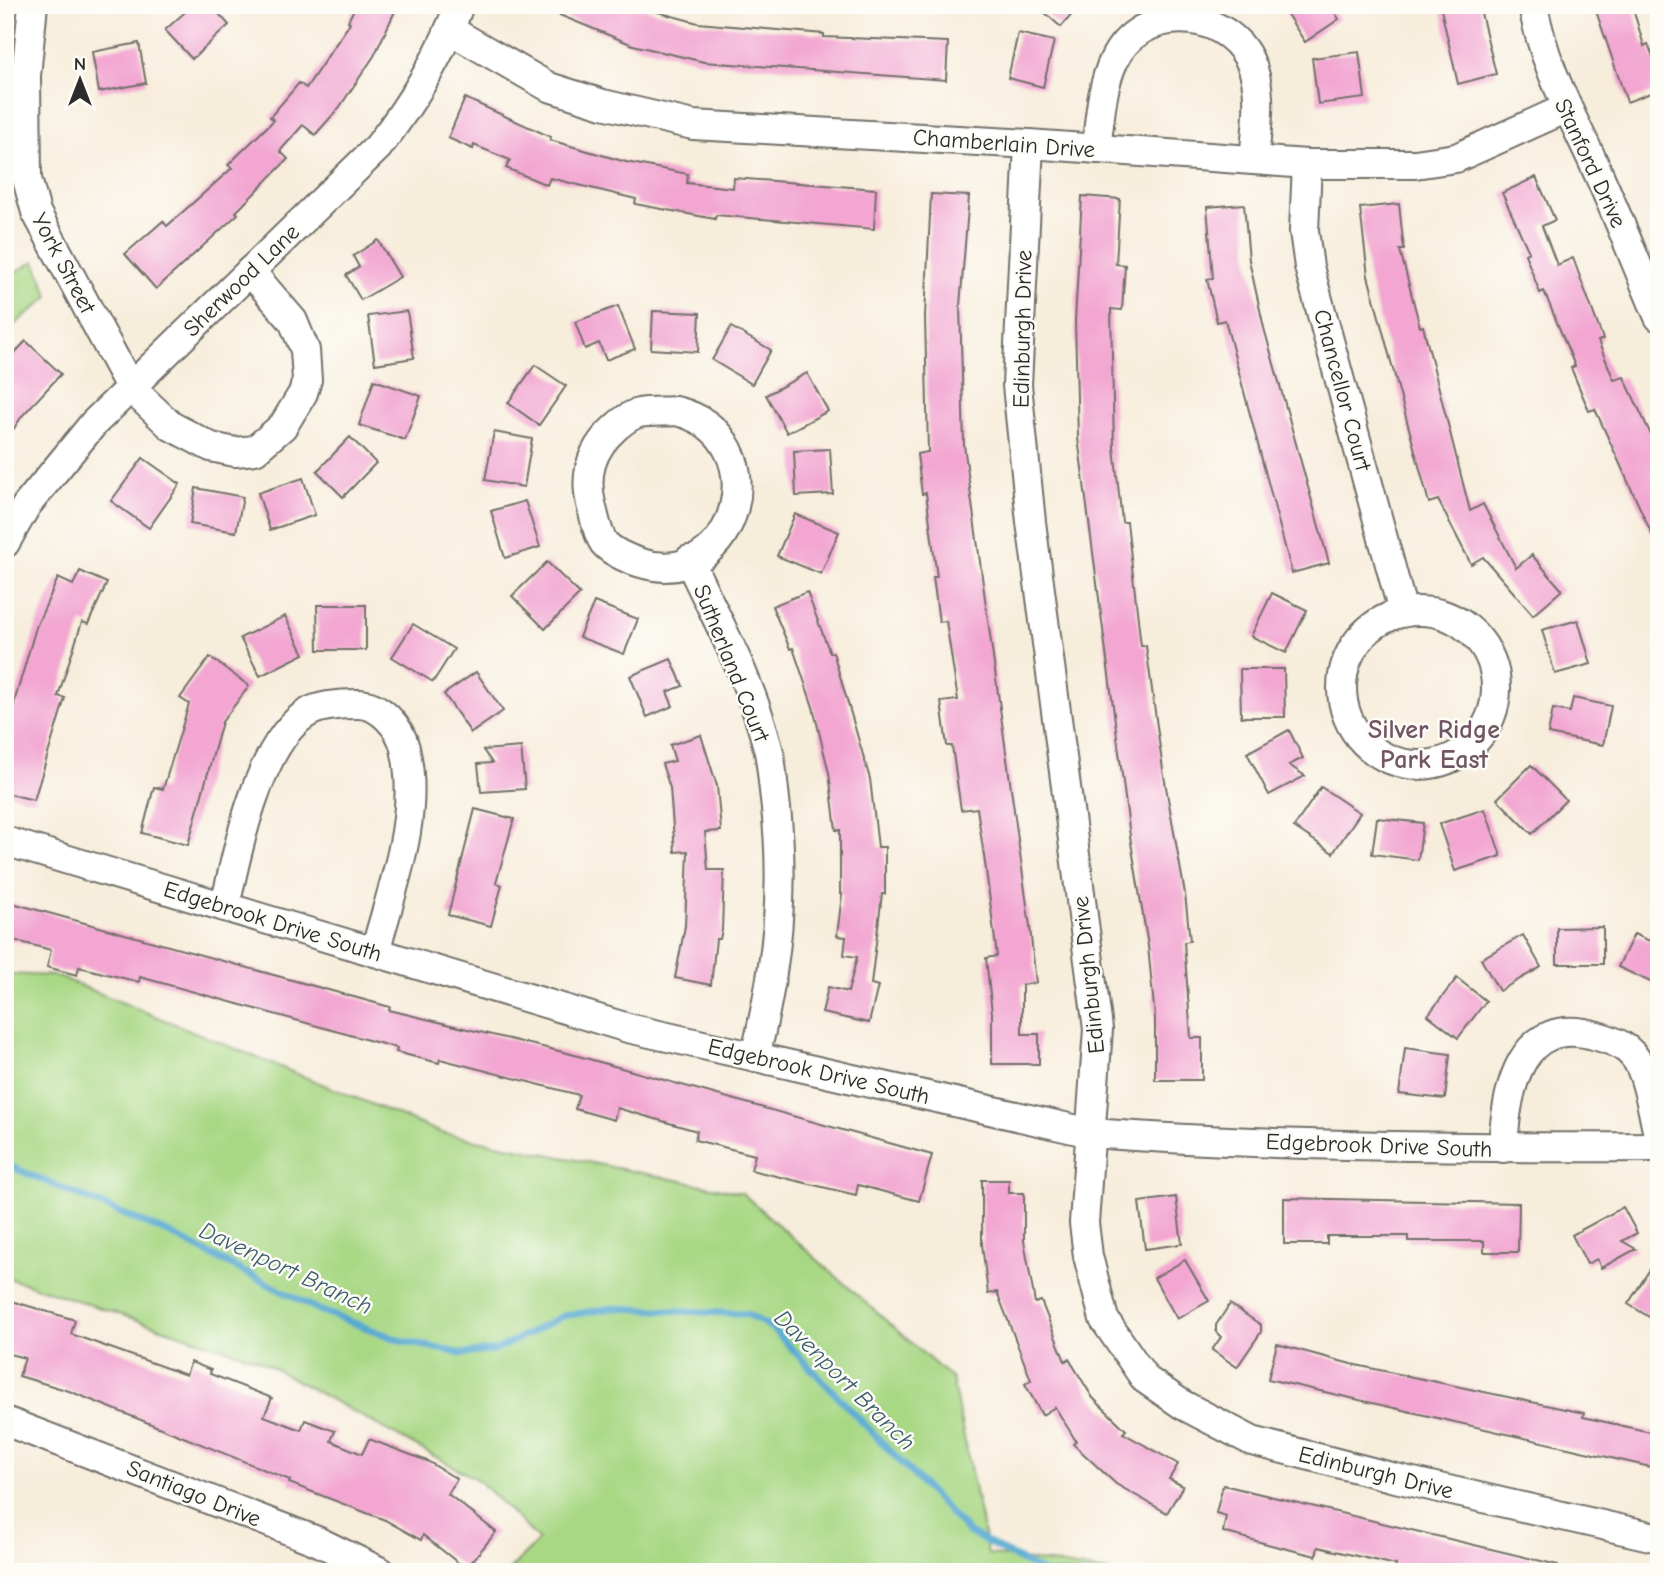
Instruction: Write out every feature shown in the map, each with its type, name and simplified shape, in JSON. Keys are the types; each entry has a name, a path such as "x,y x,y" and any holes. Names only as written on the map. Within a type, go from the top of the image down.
{"street":[{"name":"York Street","path":"33,5 26,76 27,179 36,212 130,387 171,426 211,447 235,452 255,450 283,426 303,393 307,380 304,350 293,321 250,271"},
{"name":"Stanford Drive","path":"1533,5 1538,35 1567,108 1656,303"},
{"name":"Sherwood Lane","path":"5,543 26,506 94,423 379,147 408,107 455,18"},
{"name":"Chamberlain Drive","path":"455,18 548,87 603,104 693,125 1029,144 1307,164 1415,164 1456,158 1567,108"},
{"path":"1096,149 1108,74 1122,46 1161,21 1194,19 1233,38 1249,59 1258,93 1254,159"},
{"name":"Edinburgh Drive","path":"1029,144 1017,385 1031,523 1098,1029 1084,1191 1088,1256 1104,1320 1144,1379 1183,1405 1252,1441 1391,1477 1659,1538"},
{"name":"Chancellor Court","path":"1307,164 1304,230 1309,267 1403,612"},
{"name":"Sutherland Court","path":"676,411 695,416 723,438 731,454 736,508 723,537 702,555 689,561 669,567 652,566 626,559 606,545 600,536 588,494 593,454 600,441 626,419 638,414 676,411"},
{"name":"Sutherland Court","path":"689,561 739,667 769,752 779,838 779,932 772,986 755,1057"},
{"path":"1430,611 1456,619 1477,636 1492,659 1497,685 1494,712 1481,736 1461,754 1436,764 1409,765 1386,759 1359,736 1343,704 1342,679 1348,656 1361,636 1380,621 1403,612 1430,611"},
{"path":"225,907 242,828 280,739 310,712 338,704 369,704 388,718 404,746 410,789 406,836 375,952"},
{"name":"Edgebrook Drive South","path":"5,841 628,1028 1091,1133 1169,1139 1503,1148 1659,1147"},
{"path":"1503,1148 1505,1107 1521,1061 1536,1044 1570,1031 1584,1032 1618,1042 1629,1051 1640,1066 1659,1138"},
{"name":"Santiago Drive","path":"5,1421 304,1536 381,1572"}],"green space":[{"path":"35,261 49,297 5,332 5,278"},
{"path":"5,974 57,976 442,1133 742,1193 952,1379 988,1554 1111,1572 507,1572 539,1540 478,1480 257,1359 5,1277"}],"building":[{"path":"193,5 211,5 229,25 192,59 165,30"},
{"path":"356,5 398,5 374,56 339,108 315,135 303,125 280,151 288,159 236,212 238,214 156,289 125,254 163,221 167,226 232,168 228,165 274,120 270,117 299,83 306,88 350,23 348,21"},
{"path":"535,5 632,5 698,23 824,34 824,37 948,42 946,80 704,62 633,45"},
{"path":"1036,5 1080,5 1061,27"},
{"path":"1281,5 1330,5 1339,19 1305,42"},
{"path":"1440,5 1479,5 1496,74 1458,84"},
{"path":"1594,5 1632,5 1644,46 1648,44 1659,72 1659,90 1627,102"},
{"path":"1018,33 1054,41 1043,87 1008,78"},
{"path":"139,43 146,83 99,92 92,52"},
{"path":"1359,52 1365,98 1318,104 1312,58"},
{"path":"465,98 551,137 550,140 626,162 688,174 687,183 733,188 734,178 876,189 874,229 716,215 715,219 635,204 636,199 550,178 547,185 506,168 510,160 448,138"},
{"path":"1536,177 1555,220 1542,226 1557,265 1573,258 1603,339 1598,341 1614,380 1624,377 1659,452 1659,550 1595,409 1589,411 1571,368 1575,366 1544,291 1540,293 1525,254 1529,252 1502,193"},
{"path":"931,194 969,196 960,306 964,445 1036,983 1022,985 1022,1034 1039,1034 1039,1064 992,1064 992,1013 986,958 997,956 986,870 977,808 961,810 952,746 947,746 941,702 958,700 946,621 939,622 933,577 937,577 926,493 922,494 917,454 928,452 925,316"},
{"path":"1082,196 1120,199 1116,264 1125,265 1122,310 1111,309 1114,447 1122,522 1127,522 1141,646 1146,646 1163,770 1185,894 1190,941 1184,942 1191,1038 1202,1038 1202,1080 1155,1080 1155,1018 1148,946 1130,836 1078,438 1075,321"},
{"path":"1244,204 1249,260 1264,328 1329,563 1292,573 1225,320 1217,322 1207,279 1213,278 1207,207"},
{"path":"1399,204 1404,250 1400,250 1420,327 1423,326 1470,511 1483,504 1516,568 1532,555 1562,590 1533,615 1483,557 1471,564 1438,500 1429,503 1368,276 1360,208"},
{"path":"378,240 400,277 361,300 346,275 359,267 353,256"},
{"path":"618,306 635,349 606,360 599,343 585,349 575,322"},
{"path":"407,311 414,358 375,364 368,316"},
{"path":"653,311 700,313 698,352 651,349"},
{"path":"731,327 771,350 752,384 712,360"},
{"path":"26,341 61,374 22,416 5,442 5,363"},
{"path":"535,365 566,386 539,425 508,403"},
{"path":"807,373 828,411 787,433 766,395"},
{"path":"374,380 421,396 405,440 359,425"},
{"path":"494,432 532,439 524,487 485,480"},
{"path":"350,437 376,463 343,497 317,471"},
{"path":"830,449 833,494 796,496 794,451"},
{"path":"143,458 180,484 149,528 111,501"},
{"path":"303,478 315,515 270,530 258,493"},
{"path":"196,488 243,497 236,532 190,524"},
{"path":"525,501 540,547 505,558 491,511"},
{"path":"795,514 839,532 821,574 777,556"},
{"path":"547,562 580,594 545,629 512,596"},
{"path":"80,571 107,583 88,624 82,622 58,696 65,698 34,800 5,793 5,734 36,627 58,578 73,585"},
{"path":"807,592 830,653 833,652 870,779 878,847 885,847 885,894 882,894 871,984 878,986 869,1023 822,1013 828,987 848,992 857,957 844,955 846,937 837,936 842,894 840,830 836,830 829,773 813,707 793,648 790,649 772,606"},
{"path":"1272,593 1307,610 1286,653 1251,636"},
{"path":"594,602 638,619 624,654 579,637"},
{"path":"317,605 366,605 366,650 318,650"},
{"path":"285,616 304,654 260,676 240,638"},
{"path":"1578,620 1591,664 1555,674 1542,630"},
{"path":"413,624 454,649 433,682 392,657"},
{"path":"210,657 249,686 222,722 188,845 142,833 154,787 163,789 189,704 180,698"},
{"path":"671,659 683,686 667,692 673,706 647,717 630,676"},
{"path":"1240,669 1284,669 1285,717 1241,717"},
{"path":"476,672 503,711 471,733 444,694"},
{"path":"1573,698 1611,706 1603,745 1548,734 1553,709 1570,712"},
{"path":"1289,730 1303,758 1289,765 1305,776 1269,795 1247,753"},
{"path":"701,735 717,786 721,831 705,832 708,870 724,870 722,930 720,939 716,939 711,985 675,978 685,926 688,851 675,852 670,788 662,764 675,761 670,745"},
{"path":"521,747 525,789 481,792 478,764 492,763 483,750"},
{"path":"1531,765 1566,800 1532,834 1497,799"},
{"path":"1321,787 1360,813 1333,853 1294,827"},
{"path":"475,809 514,819 496,883 502,885 491,926 448,915"},
{"path":"1485,809 1501,856 1455,871 1439,824"},
{"path":"1377,818 1423,823 1418,860 1372,854"},
{"path":"5,901 390,1007 389,1010 571,1054 932,1155 919,1201 858,1185 856,1195 751,1170 755,1155 695,1140 697,1131 617,1108 614,1120 575,1109 579,1095 440,1059 439,1063 396,1052 397,1048 140,977 139,982 79,967 77,975 47,967 51,950 5,938"},
{"path":"1603,927 1603,964 1557,964 1557,928"},
{"path":"1634,934 1659,945 1659,986 1618,967"},
{"path":"1523,935 1541,967 1499,991 1481,959"},
{"path":"1457,978 1486,1001 1458,1038 1428,1015"},
{"path":"1405,1048 1450,1054 1445,1099 1399,1094"},
{"path":"982,1180 1009,1180 1009,1193 1024,1193 1024,1241 1035,1303 1041,1301 1065,1361 1069,1359 1093,1398 1126,1430 1123,1433 1178,1464 1169,1479 1183,1486 1167,1513 1116,1484 1073,1444 1076,1441 1055,1407 1042,1415 1025,1384 1031,1380 997,1292 988,1294 982,1244"},
{"path":"1176,1197 1182,1244 1145,1249 1139,1202"},
{"path":"1284,1198 1519,1203 1518,1252 1484,1252 1484,1241 1408,1241 1408,1236 1327,1236 1327,1244 1284,1244"},
{"path":"1623,1207 1637,1233 1622,1241 1636,1249 1601,1268 1597,1259 1587,1264 1572,1235"},
{"path":"1659,1255 1659,1323 1628,1304"},
{"path":"1185,1260 1209,1301 1177,1319 1154,1278"},
{"path":"5,1299 75,1320 71,1334 186,1375 191,1362 211,1370 210,1374 272,1398 264,1416 301,1430 305,1420 335,1431 331,1441 362,1454 369,1439 427,1461 457,1479 448,1494 496,1532 466,1569 423,1535 421,1540 385,1520 289,1483 290,1480 69,1391 19,1376 25,1358 5,1353"},
{"path":"1230,1304 1261,1325 1261,1332 1237,1367 1212,1350 1221,1337 1216,1332 1216,1325"},
{"path":"1277,1344 1351,1364 1584,1413 1583,1417 1659,1434 1659,1469 1268,1379"},
{"path":"1223,1485 1558,1565 1557,1572 1395,1572 1396,1565 1318,1547 1316,1556 1271,1545 1223,1532 1226,1516 1216,1513"}],"waterway":[{"name":"Davenport Branch","path":"5,1164 168,1233 319,1310 402,1341 463,1354 496,1350 563,1316 613,1308 747,1314 772,1328 968,1532 1042,1572"}],"district":[{"name":"Silver Ridge Park East","path":"1434,744"}]}
